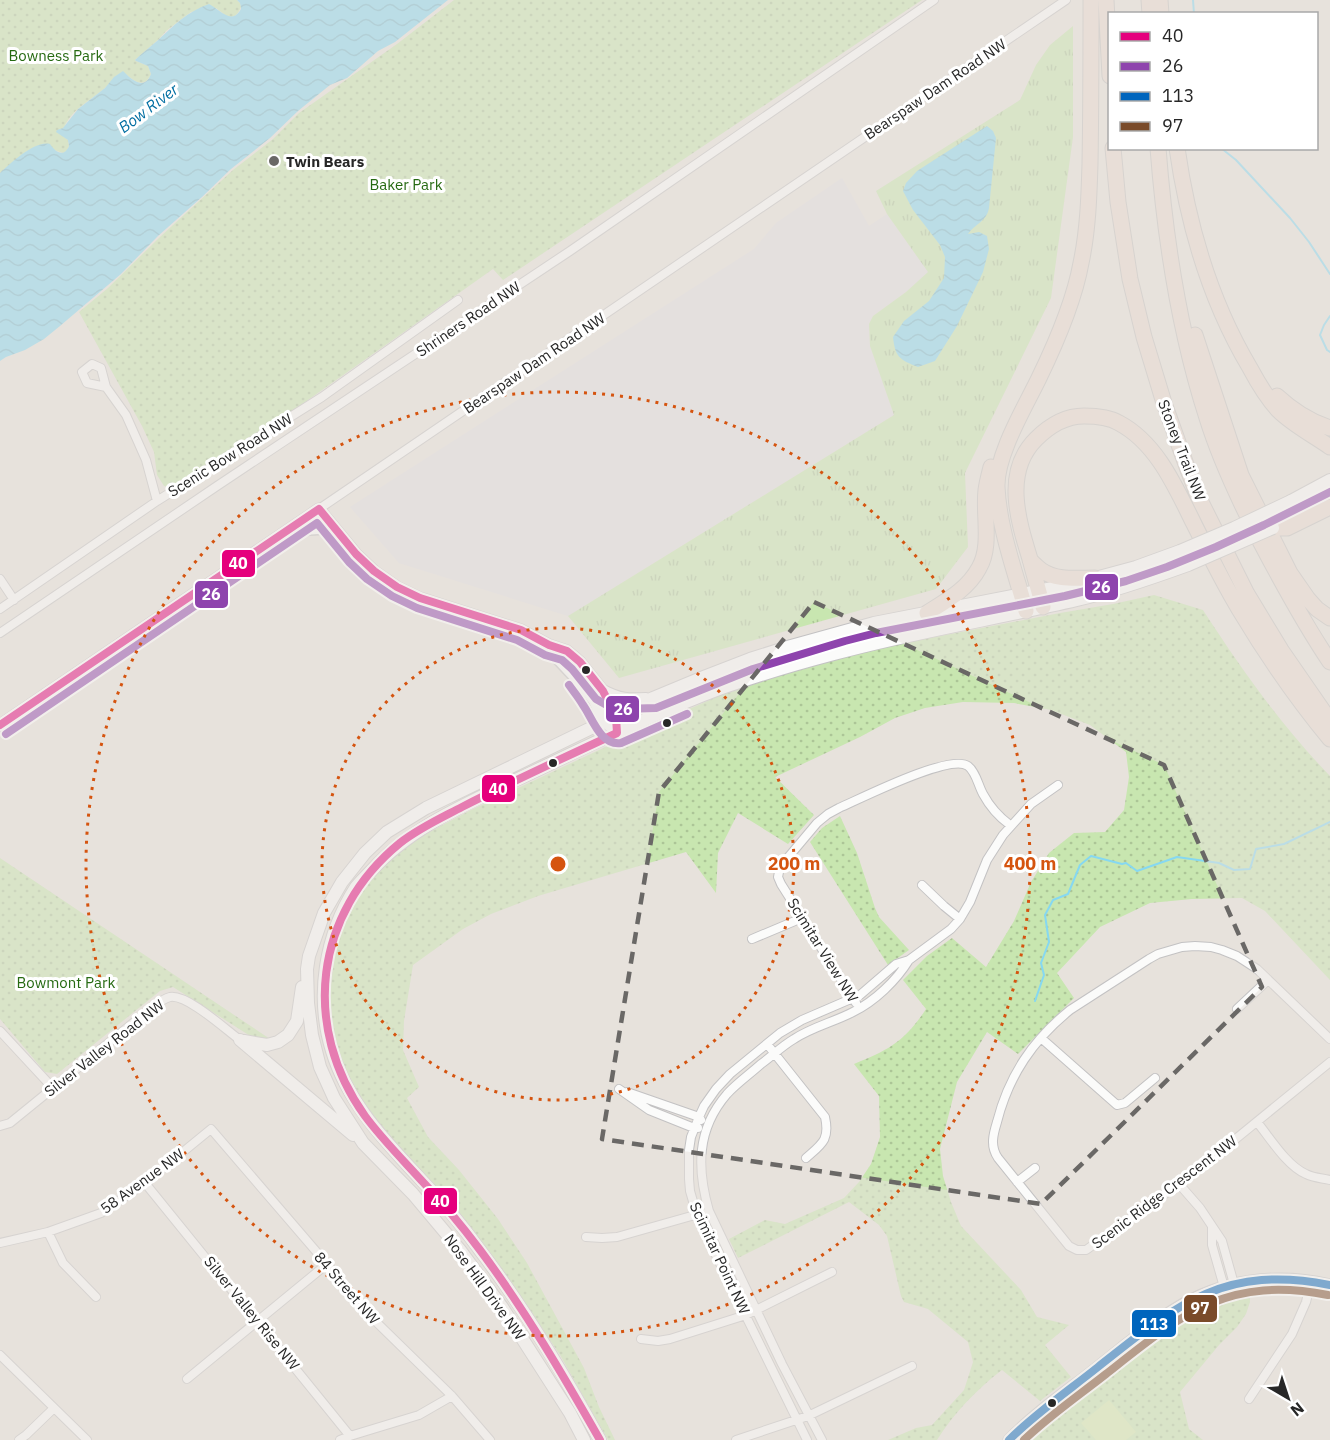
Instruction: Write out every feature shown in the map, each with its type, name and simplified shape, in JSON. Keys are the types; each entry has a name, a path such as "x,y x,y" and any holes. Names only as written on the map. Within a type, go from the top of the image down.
{"highway":[{"path":"1026,611 1005,537 997,485 1001,463 1011,435 1059,333 1081,265 1088,208 1092,107 1090,0"},
{"path":"1106,0 1108,39"},
{"name":"Stoney Trail NW","path":"1113,150 1118,202 1130,279 1144,337 1164,403 1188,470 1199,498 1247,594 1281,650 1330,721"},
{"path":"1158,150 1168,239 1187,344 1207,418 1235,492 1281,582 1330,662"},
{"path":"1177,150 1192,228 1205,270 1219,307 1246,362 1279,411 1330,447"},
{"path":"1168,239 1182,277 1197,345 1240,475 1290,573 1312,604 1330,618"},
{"path":"1246,362 1266,386 1281,399 1314,422 1330,428"},
{"path":"927,613 965,586 981,566 986,531 986,491 995,448 1039,378"},
{"path":"1043,607 1018,519 1016,497 1020,464 1031,444 1052,425 1063,419 1094,416 1119,422 1142,441 1166,472 1238,609 1281,675 1330,739"},
{"path":"1274,528 1287,528 1299,518 1330,507"},
{"path":"1030,560 1050,575 1073,579 1095,578"}],"main road":[{"name":"Nose Hill Drive NW","path":"584,1440 570,1413 502,1307 460,1250 413,1194 363,1143 334,1098 320,1067 312,1035 307,969 309,956 324,913 342,882 365,853 387,832 436,802 653,698 706,676 791,646 874,623 1039,591 1136,567 1234,528 1330,480"},
{"path":"1299,518 1330,499"},
{"name":"Nose Hill Drive NW","path":"600,1440 566,1380 506,1286 448,1209 366,1116 350,1092 336,1063 324,1011 326,962 337,925 357,885 401,842 471,802 617,733 722,689 782,669 894,639 1107,592 1188,565 1274,528"},
{"path":"603,691 615,698 626,700 653,698"},
{"path":"240,1040 267,1045 278,1042 288,1035 297,1021 301,988 307,969"},
{"path":"240,1040 363,1143"}],"street":[{"name":"Shriners Road NW","path":"0,633 570,251 934,0"},
{"name":"Bearspaw Dam Road NW","path":"0,725 1066,0"},
{"name":"Scenic Bow Road NW","path":"0,609 158,501 322,397 458,300"},
{"path":"106,387 126,415 146,460 158,501"},
{"path":"320,509 362,560 397,587 420,598 521,630 549,645 567,651 580,662 603,691 610,719 617,733"},
{"path":"285,531 334,528"},
{"path":"0,579 14,600"},
{"path":"549,645 554,655 610,719"},
{"name":"Scimitar View NW","path":"860,1009 779,881 779,870 812,828 839,808 921,772 962,763 974,772 982,792 992,807 1010,825"},
{"name":"Scimitar Point NW","path":"807,1440 697,1215 690,1191 688,1171 689,1150 694,1128 704,1106 723,1081 766,1044 795,1024 853,999 896,964 909,960 942,937 960,919 970,902 987,860 1010,825 1031,804 1058,785"},
{"path":"922,885 960,919"},
{"path":"752,939 802,918"},
{"name":"Scenic Ridge Crescent NW","path":"1330,1039 1257,969 1246,962 1222,950 1195,946 1170,950 1149,959 1070,1010 1058,1019 1041,1038 1024,1058 1012,1079 1000,1107 993,1138 993,1149 1069,1246 1081,1251 1091,1247 1179,1184 1330,1062"},
{"name":"Scimitar Point NW","path":"822,1440 808,1416 708,1211 700,1172 702,1146 707,1127 716,1110 725,1096 743,1079 794,1039 860,1009 891,983 909,960"},
{"path":"1237,1009 1268,980"},
{"name":"Silver Valley Road NW","path":"0,1126 10,1123 149,1010 170,997 191,1003 240,1040"},
{"path":"0,1031 52,1088"},
{"path":"1041,1038 1117,1105 1125,1103 1155,1078"},
{"path":"766,1044 825,1117 823,1143 806,1158"},
{"path":"619,1089 699,1117 707,1127 694,1128 649,1110 619,1089"},
{"path":"1257,1122 1299,1170 1310,1176 1330,1180"},
{"name":"58 Avenue NW","path":"0,1243 48,1232 101,1213 145,1183 211,1129"},
{"name":"84 Street NW","path":"211,1129 366,1312 452,1396 490,1440"},
{"path":"1017,1182 1035,1168"},
{"name":"Silver Valley Rise NW","path":"145,1183 350,1436"},
{"path":"1179,1184 1200,1208 1212,1227 1212,1245 1229,1285"},
{"path":"586,1237 617,1237 708,1211"},
{"path":"48,1232 63,1263 96,1297"},
{"path":"187,1379 327,1264"},
{"path":"641,1339 658,1341 670,1339 746,1314 832,1272"},
{"path":"1009,1440 1036,1416 1185,1302 1229,1285 1279,1279 1330,1285"},
{"path":"1249,1399 1292,1334 1306,1302 1311,1281"},
{"path":"0,1355 87,1440"},
{"path":"736,1440 808,1416 912,1366"},
{"path":"340,1440 419,1416 452,1396"},
{"path":"19,1440 53,1409"}],"highlighted area":[{"path":"814,602 1164,765 1262,987 1041,1204 602,1139 659,792"}],"shaded area":[{"path":"842,178 869,226 887,214 929,272 873,316 869,324 870,346 894,415 568,616 399,563 350,507 754,249 776,223"}],"green space":[{"name":"Bowness Park","path":"0,0 237,0 241,7 233,17 226,16 216,8 191,12 166,31 135,60 148,66 151,74 145,82 138,82 123,72 73,114 64,127 62,135 68,140 67,151 63,153 54,150 27,151 0,173"},
{"name":"Baker Park","path":"454,0 922,0 503,280 493,269 260,434 174,488 164,486 157,475 154,452 142,426 79,312 108,288 233,170 273,139 299,113 397,44"},
{"path":"1073,26 1073,137 1051,298 965,473 968,547 936,589 619,678 568,616 894,415 870,346 869,324 873,316 906,292 928,272 887,214 876,191 1020,100 1036,65 1050,45"},
{"path":"1154,595 1203,610 1262,696 1330,776 1330,980 1265,911 1242,898 1150,903 1100,927 1057,973 1074,998 1018,1054 987,1032 957,1082 940,1149 943,1176 961,1226 1021,1290 1037,1317 1069,1325 1045,1345 1071,1377 1040,1401 1002,1370 966,1402 937,1440 888,1440 916,1428 932,1425 964,1390 973,1362 968,1342 928,1309 904,1302 887,1236 879,1225 849,1202 738,1258 729,1239 765,1220 785,1224 844,1198 859,1182 871,1164 880,1137 879,1096 854,1064 887,1049 903,1037 926,1009 903,980 927,956 952,938 986,967 1014,921 1031,882 1049,853 1074,833 1105,832 1124,810 1129,777 1126,752 1090,725 1051,710 1014,703 963,702 925,708 895,718 775,777 814,815 788,844 738,813 718,853 716,893 686,852 538,896 491,914 463,929 413,965 404,1021 403,1050 419,1087 407,1098 428,1137 459,1170 498,1219 527,1263 584,1368 615,1440 608,1440 560,1355 509,1279 471,1228 373,1117 346,1074 334,1037 329,999 331,975 341,931 369,881 390,859 416,839 471,810 721,695 819,663 883,647"},
{"path":"840,816 857,853 879,917 909,950 888,965 810,842 822,828"},
{"name":"Bowmont Park","path":"0,858 270,1039 255,1039 173,987 160,991 57,1074 45,1072 0,1019"},
{"path":"1249,1291 1250,1302 1246,1314 1180,1392 1189,1429 1203,1440 1027,1440 1056,1417 1060,1409 1176,1320 1220,1298"},
{"path":"1109,1400 1136,1432 1126,1440 1096,1440 1081,1423"}],"water":[{"name":"Bow River","path":"237,0 448,0 395,42 378,51 347,78 330,85 298,111 158,236 121,274 44,339 0,361 0,173 37,145 50,144 57,151 65,152 69,146 68,140 56,132 57,130 63,128 78,109 105,88 114,77 123,71 138,82 145,82 151,74 148,66 135,60 140,55 181,20 201,7 209,4 228,16 235,15 241,8"},
{"path":"987,126 996,138 989,208 983,219 968,234 979,232 987,236 989,249 983,272 957,326 935,361 918,367 900,357 895,349 893,337 904,321 929,301 944,278 945,257 940,245 913,210 903,191 906,183 917,171"}],"waterway":[{"path":"1193,0 1194,12"},
{"path":"1224,150 1236,160 1290,218 1330,274"},
{"path":"1330,316 1320,335 1330,352"},
{"path":"1035,1001 1044,975 1041,963 1049,942 1045,915 1053,900 1068,894 1080,865 1091,856 1126,863 1137,871 1177,857 1219,863 1234,870 1250,869 1256,849 1284,844 1330,822"}],"transit line":[{"name":"26","path":"6,734 317,523 349,562 367,579 392,596 417,608 517,640 545,655 562,660 596,699 612,708 656,708 753,669 845,641 1065,596 1126,581 1216,547 1330,492"},
{"name":"40","path":"0,725 319,509 356,554 374,571 397,587 420,598 521,630 549,645 567,651 580,662 603,691 616,717 617,733 462,807 422,828 400,843 371,871 349,903 334,937 326,972 325,1009 331,1046 345,1082 365,1116 452,1215 497,1273 543,1343 600,1440"},
{"name":"26","path":"569,685 598,730 607,740 614,743 621,743 687,714"},
{"name":"113","path":"1009,1440 1041,1411 1152,1325 1204,1295 1231,1285 1260,1280 1293,1280 1330,1285"},
{"name":"97","path":"1024,1440 1158,1334 1207,1305 1233,1296 1261,1291 1292,1290 1328,1295"}],"place":[{"name":"Twin Bears","path":"274,161"}]}
